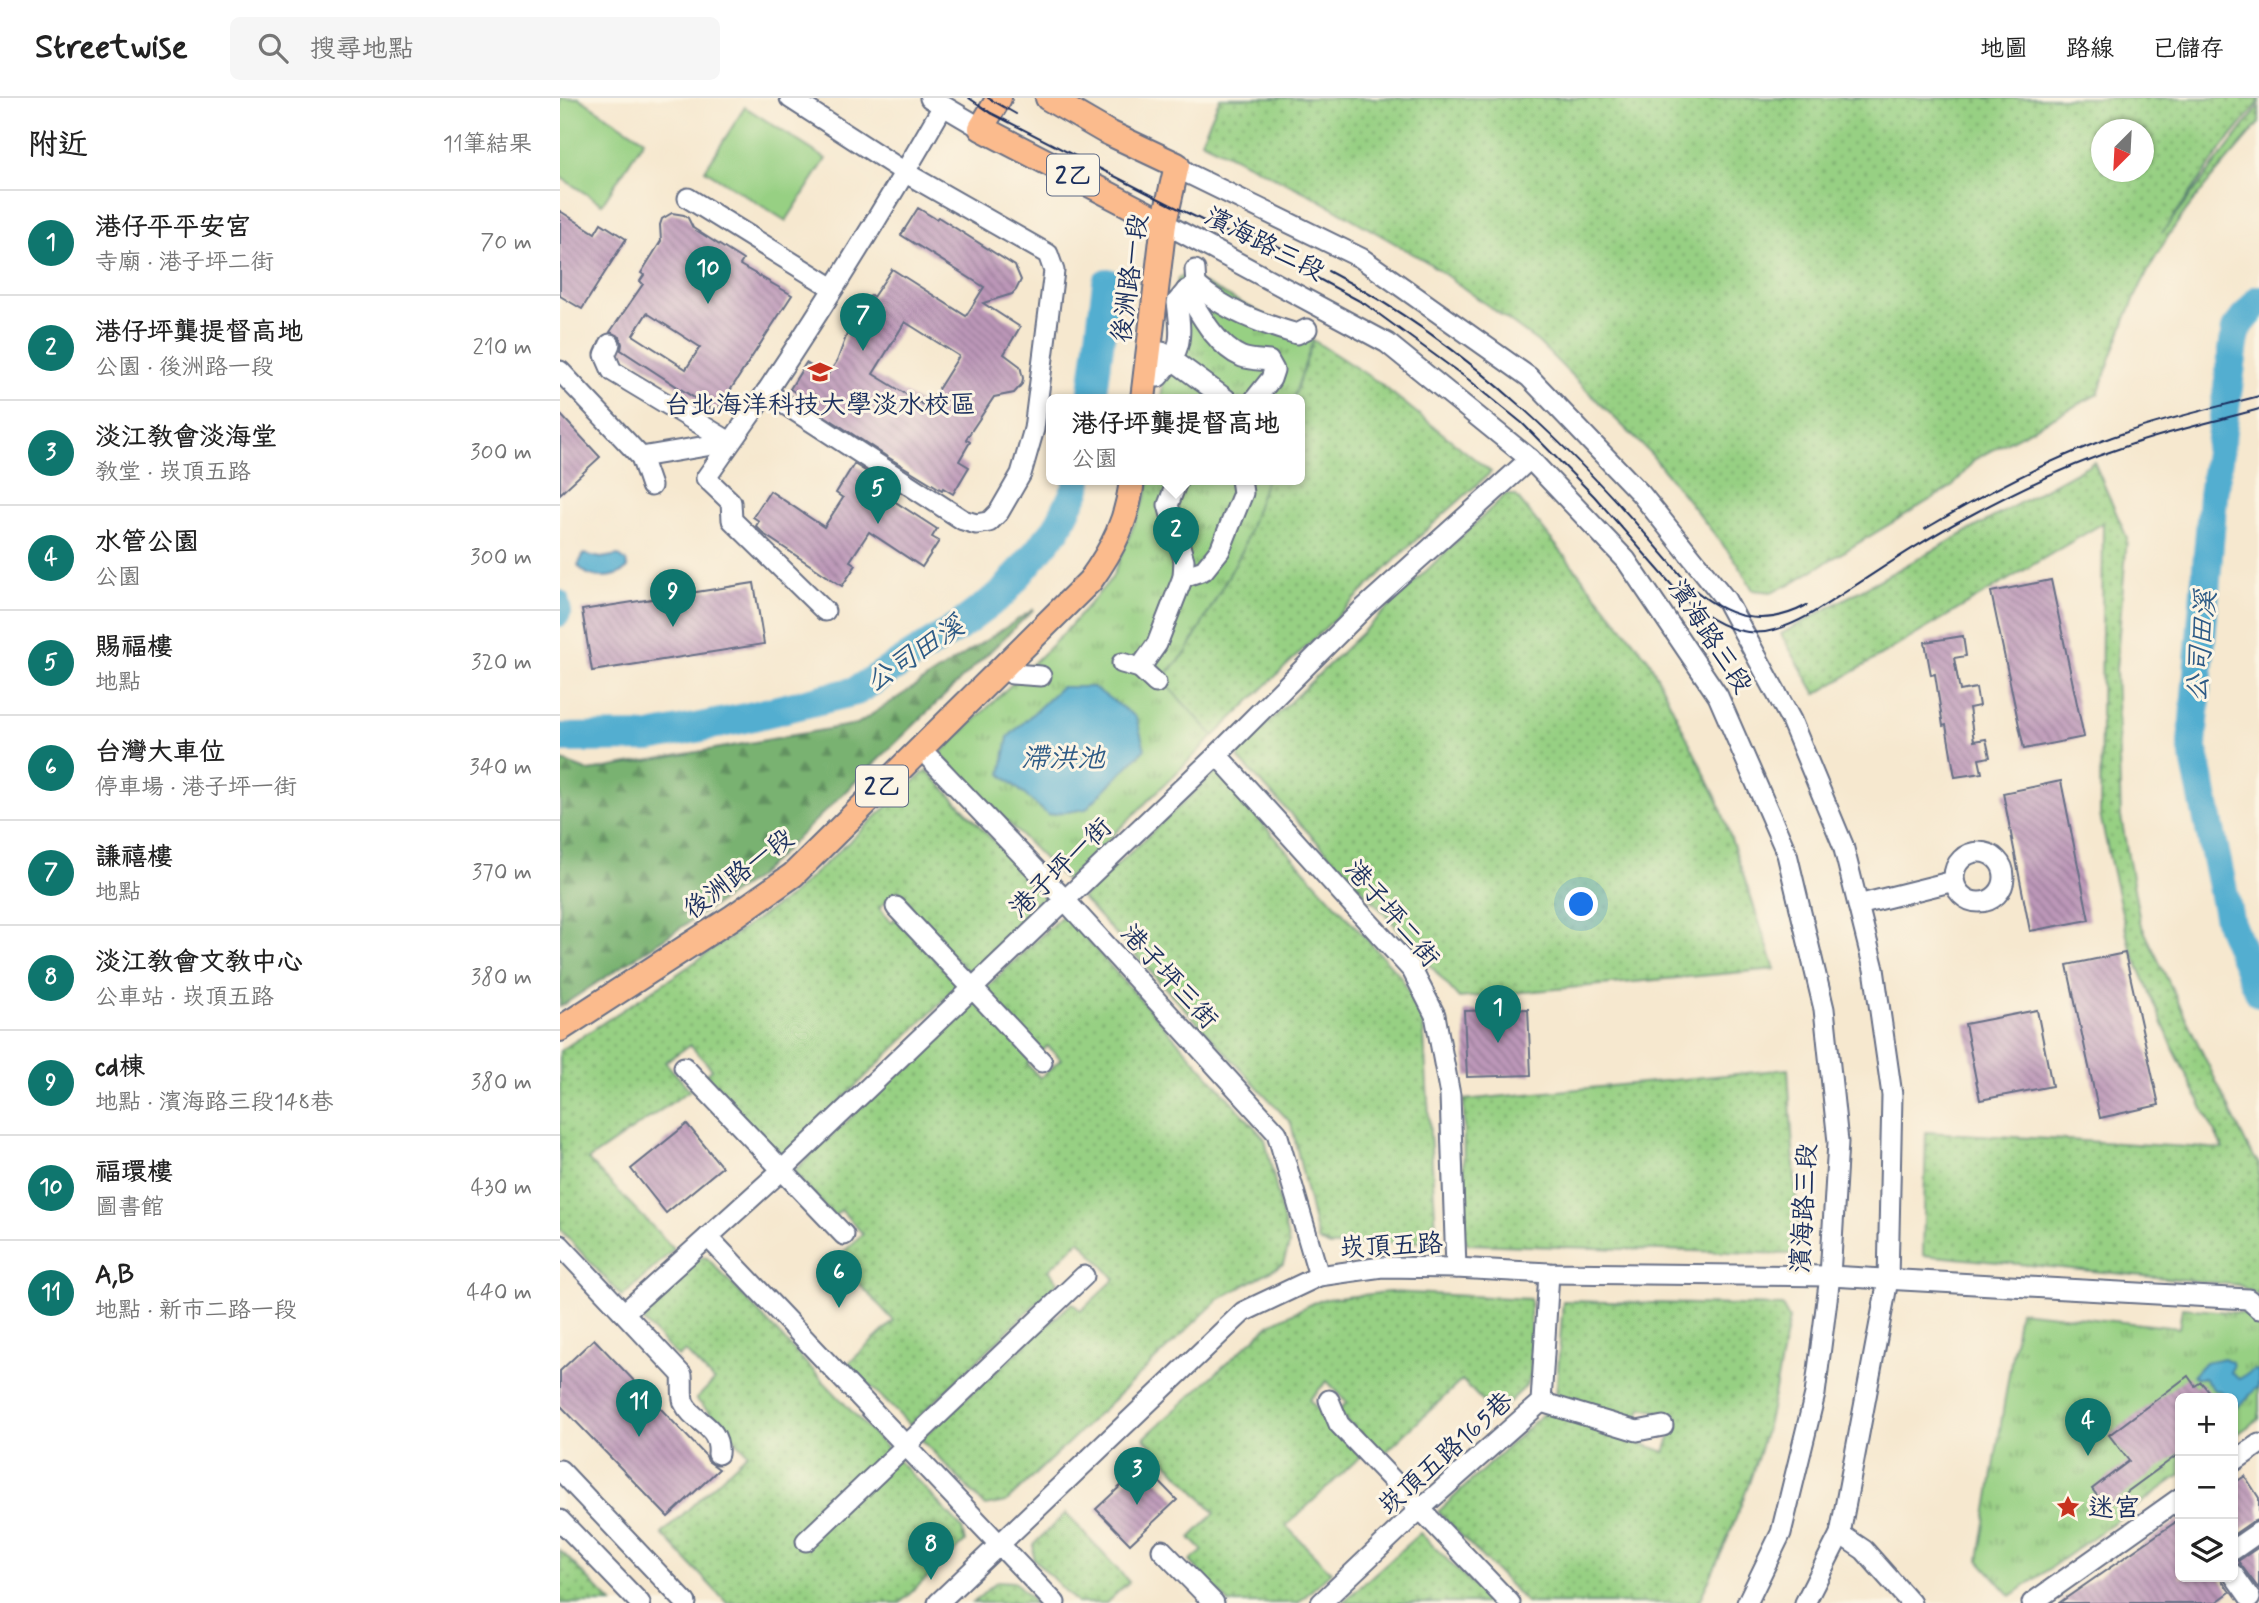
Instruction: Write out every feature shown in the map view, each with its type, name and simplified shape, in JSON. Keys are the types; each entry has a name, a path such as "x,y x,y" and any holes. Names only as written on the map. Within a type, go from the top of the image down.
{"main road":[{"path":"981,128 999,98"},
{"name":"濱海路三段","path":"1048,98 1105,131 1177,166"},
{"name":"濱海路三段","path":"981,128 1164,223"},
{"name":"後洲路一段","path":"1144,394 1164,223 1177,166"},
{"name":"後洲路一段","path":"560,1029 793,875 1090,581 1109,555 1125,521 1131,485"}],"street":[{"path":"766,392 963,520 976,524 989,522 999,512 1021,474 1034,429 1054,271 1048,254 906,173 790,98"},
{"path":"825,611 732,520 731,502 706,478 766,392 906,173 936,102"},
{"name":"濱海路三段","path":"936,102 981,128"},
{"name":"濱海路三段","path":"1177,166 1361,258 1528,377 1641,494 1726,600 1791,720 1843,845 1874,969 1892,1095 1888,1280 1840,1534 1805,1603"},
{"path":"688,198 833,288"},
{"name":"濱海路三段","path":"1164,223 1387,343 1530,459 1626,560 1718,696 1787,854 1824,1009 1838,1142 1830,1276 1815,1394 1781,1533 1747,1603"},
{"path":"1192,282 1211,298 1246,318 1297,334 1307,329"},
{"path":"1192,282 1210,329 1231,351 1244,358 1269,361 1274,370 1271,379 1259,394"},
{"path":"1158,377 1167,356 1180,340 1177,302 1192,282"},
{"path":"1210,329 1246,318"},
{"path":"610,344 605,355 612,371 730,442"},
{"path":"1167,356 1219,394"},
{"path":"560,371 641,457 651,486"},
{"path":"641,457 730,442"},
{"name":"港子坪一街","path":"625,1312 782,1170 1217,755 1364,608 1530,459"},
{"path":"1156,683 1131,665 1157,644 1183,577 1184,559 1168,505 1176,485"},
{"path":"1183,577 1204,570 1220,550 1243,493 1242,485"},
{"path":"1012,674 1041,676"},
{"name":"港子坪三街","path":"920,748 1064,899 1277,1133 1319,1276"},
{"name":"港子坪二街","path":"1217,755 1412,970 1435,1015 1450,1095 1456,1268"},
{"path":"1858,905 1954,881"},
{"path":"896,907 1042,1062"},
{"path":"684,1067 844,1235"},
{"path":"708,1237 906,1444 998,1546 1055,1603"},
{"path":"560,1245 682,1375 684,1403 715,1436 719,1445 718,1454"},
{"name":"崁頂五路","path":"938,1603 1243,1312 1319,1276 1382,1267 1549,1273 1830,1276 2248,1300 2259,1309"},
{"name":"崁頂五路165巷","path":"1321,1603 1420,1509 1541,1402 1549,1273"},
{"path":"806,1541 1084,1276"},
{"path":"1329,1400 1339,1424 1510,1603"},
{"path":"1541,1402 1637,1431 1663,1426"},
{"path":"2238,1459 2257,1449"},
{"path":"560,1470 686,1603"},
{"path":"2032,1603 2175,1502"},
{"path":"560,1520 639,1603"},
{"path":"2238,1547 2259,1532"},
{"path":"1840,1534 1864,1550 1911,1603"},
{"path":"1162,1550 1214,1603"},
{"path":"2238,1581 2251,1598"}],"green space":[{"path":"560,98 579,98 644,140 602,204 560,177"},
{"path":"1220,98 2259,98 2259,103 2226,143 2162,233 2259,107 2259,123 2189,206 2154,260 2123,326 2098,394 1975,459 1953,486 1790,584 1771,592 1753,590 1738,564 1651,454 1538,342 1429,263 1309,194 1201,141"},
{"path":"745,107 826,159 786,221 705,170"},
{"path":"1187,275 1313,340 1295,394 1162,394 1178,278"},
{"path":"1313,340 1378,382 1491,472 1423,533 1214,736 1161,680 1186,653 1242,551 1264,485 1305,485 1305,394 1295,394"},
{"path":"2094,462 2127,538 2116,670 2121,817 2140,922 2248,1148 2259,1164 2259,1296 2239,1285 1923,1255 1926,1132 2223,1149 2174,1050 2129,944 2100,815 2103,523 1816,694 1781,634"},
{"path":"1148,485 1264,485 1242,551 1186,653 1161,679 1214,736 1066,881 940,754 1065,632 1112,578"},
{"path":"1506,494 1516,496 1649,660 1719,803 1775,969 1459,998 1386,915 1239,759 1239,751"},
{"path":"1034,609 756,878 560,1007 560,760 589,771 857,724"},
{"path":"927,770 1048,899 970,974 907,908 911,904 898,890 879,908 891,923 896,918 959,985 780,1160 703,1077 712,1069 690,1045 665,1062 690,1090 588,1160 674,1249 622,1297 560,1229 560,1051 789,897"},
{"path":"1216,772 1401,977 1423,1020 1436,1230 1429,1241 1330,1246 1318,1241 1291,1123 1082,898"},
{"path":"1064,914 1265,1139 1289,1245 1283,1264 1219,1299 1006,1502 985,1506 921,1439 1072,1303 1081,1311 1115,1279 1080,1240 1049,1270 1058,1282 910,1425 848,1364 894,1321 836,1259 863,1234 841,1210 834,1216 793,1172 975,1001 1031,1060 1027,1064 1040,1078 1061,1059 1048,1046 1042,1051 985,989"},
{"path":"1788,1069 1799,1246 1790,1254 1468,1244 1463,1235 1464,1100"},
{"path":"701,1257 707,1258 962,1528 965,1542 900,1603 727,1603 662,1534 748,1453 696,1399 714,1381 685,1351 678,1357 638,1316 639,1311"},
{"path":"1389,1292 1530,1299 1531,1375 1525,1387 1496,1415 1462,1380 1383,1455 1337,1412 1347,1402 1327,1381 1309,1400 1362,1455 1286,1526 1331,1572 1298,1603 1229,1603 1190,1561 1203,1551 1190,1538 1215,1513 1144,1438 1270,1324 1319,1300"},
{"path":"1563,1301 1782,1306 1789,1319 1773,1402 1760,1451 1736,1518 1698,1603 1527,1603 1438,1512 1548,1409 1665,1452 1678,1416 1642,1408 1637,1422 1556,1397"},
{"path":"2182,1308 2251,1314 2259,1325 2259,1419 2238,1434 2238,1393 2175,1393 2175,1479 2011,1596 1979,1560 2019,1311 2179,1328"},
{"path":"1066,1513 1129,1582 1106,1603 1077,1603 1033,1558 1034,1544"},
{"path":"1420,1533 1491,1603 1342,1603"},
{"path":"560,1550 612,1603 560,1603"},
{"path":"997,1581 1015,1582 1035,1603 973,1603"}],"water":[{"path":"584,554 601,558 618,555 626,561 628,568 609,577 588,574 578,565"},
{"name":"滯洪池","path":"1061,687 1093,687 1136,717 1145,749 1086,809 1048,815 1001,774 1008,737"},
{"path":"2224,1358 2232,1362 2230,1372 2239,1379 2254,1370 2259,1371 2258,1387 2238,1407 2238,1393 2214,1390 2204,1378 2196,1378 2193,1375 2205,1362"}],"building":[{"path":"918,208 936,219 938,217 1015,266 1021,280 1012,294 983,303 1020,327 1004,354 1020,366 1022,384 1014,393 994,397 966,439 970,442 959,461 969,467 953,494 886,456 811,407 813,404 790,389 806,363 827,376 837,361 854,315 871,295 873,297 892,269 966,316 984,287 901,235","holes":["905,322 959,356 927,407 873,374"]},
{"path":"560,211 595,233 601,223 626,239 582,309 560,296"},
{"path":"672,213 684,215 693,228 743,260 740,265 792,295 716,412 621,350 620,337 610,332 643,284 640,281 644,275 641,273 661,241 662,219","holes":["647,313 700,347 686,369 633,335"]},
{"path":"560,414 600,457 560,494"},
{"path":"854,464 873,476 868,484 937,529 932,537 939,541 922,567 869,532 850,561 856,565 842,586 765,535 756,526 759,521 753,517 770,491 824,527 843,498 836,493"},
{"path":"2051,580 2084,737 2024,749 1991,592"},
{"path":"754,583 764,644 592,671 582,610"},
{"path":"1963,636 1966,656 1954,658 1960,691 1976,688 1979,706 1969,708 1974,741 1986,739 1990,757 1979,759 1982,773 1955,777 1935,674 1931,675 1925,642"},
{"path":"2061,781 2089,920 2030,931 2003,793"},
{"path":"2125,953 2159,1105 2100,1118 2067,965"},
{"path":"1528,1009 1531,1075 1467,1077 1464,1011"},
{"path":"2037,1010 2052,1086 1980,1100 1965,1024"},
{"path":"687,1124 722,1167 666,1213 631,1169"},
{"path":"594,1339 708,1461 719,1469 668,1517 560,1405 560,1371"},
{"path":"2188,1376 2195,1386 2201,1382 2210,1393 2175,1393 2175,1457 2109,1505 2105,1499 2102,1502 2092,1489 2129,1461 2109,1435"},
{"path":"1143,1465 1177,1500 1130,1544 1096,1509"},
{"path":"2245,1476 2259,1498 2259,1520 2238,1532 2238,1519 2238,1481"},
{"path":"2175,1522 2175,1582 2223,1582 2230,1592 2215,1603 2059,1603"},
{"path":"2259,1547 2259,1589 2238,1561"}],"waterway":[{"name":"公司田溪","path":"1093,394 1107,283"},
{"name":"公司田溪","path":"2259,300 2236,329 2213,496 2192,744 2230,924 2259,992"},
{"name":"公司田溪","path":"560,738 650,737 741,719 856,691 958,627 1003,593 1057,528 1077,485"},
{"path":"560,599 563,612 560,618"}],"tram line":[{"path":"969,98 991,113 1282,259 1365,304 1469,380 1522,423 1594,496 1683,598 1713,620 1737,630 1761,632 1795,622 1825,606 1941,532 2007,496 2063,470 2138,442 2259,409"},
{"path":"988,98 1016,114"},
{"path":"1218,217 1294,254"},
{"path":"1328,271 1431,334 1479,371 1568,451 1610,494 1689,585 1703,596 1731,612 1760,618 1775,617 1807,605"},
{"path":"1925,529 2021,476 2072,452 2157,423 2259,396"}],"place":[{"name":"福環樓","path":"708,304"},
{"name":"謙禧樓","path":"863,351"},
{"name":"台北海洋科技大學淡水校區","path":"820,372"},
{"name":"賜福樓","path":"878,524"},
{"name":"港仔坪龔提督高地","path":"1176,565"},
{"name":"cd棟","path":"673,627"},
{"name":"港仔平平安宮","path":"1498,1043"},
{"name":"台灣大車位","path":"839,1308"},
{"name":"A,B","path":"639,1437"},
{"name":"水管公園","path":"2088,1456"},
{"name":"淡江教會淡海堂","path":"1137,1505"},
{"name":"迷宮","path":"2068,1507"},
{"name":"淡江教會文教中心","path":"931,1580"}]}
